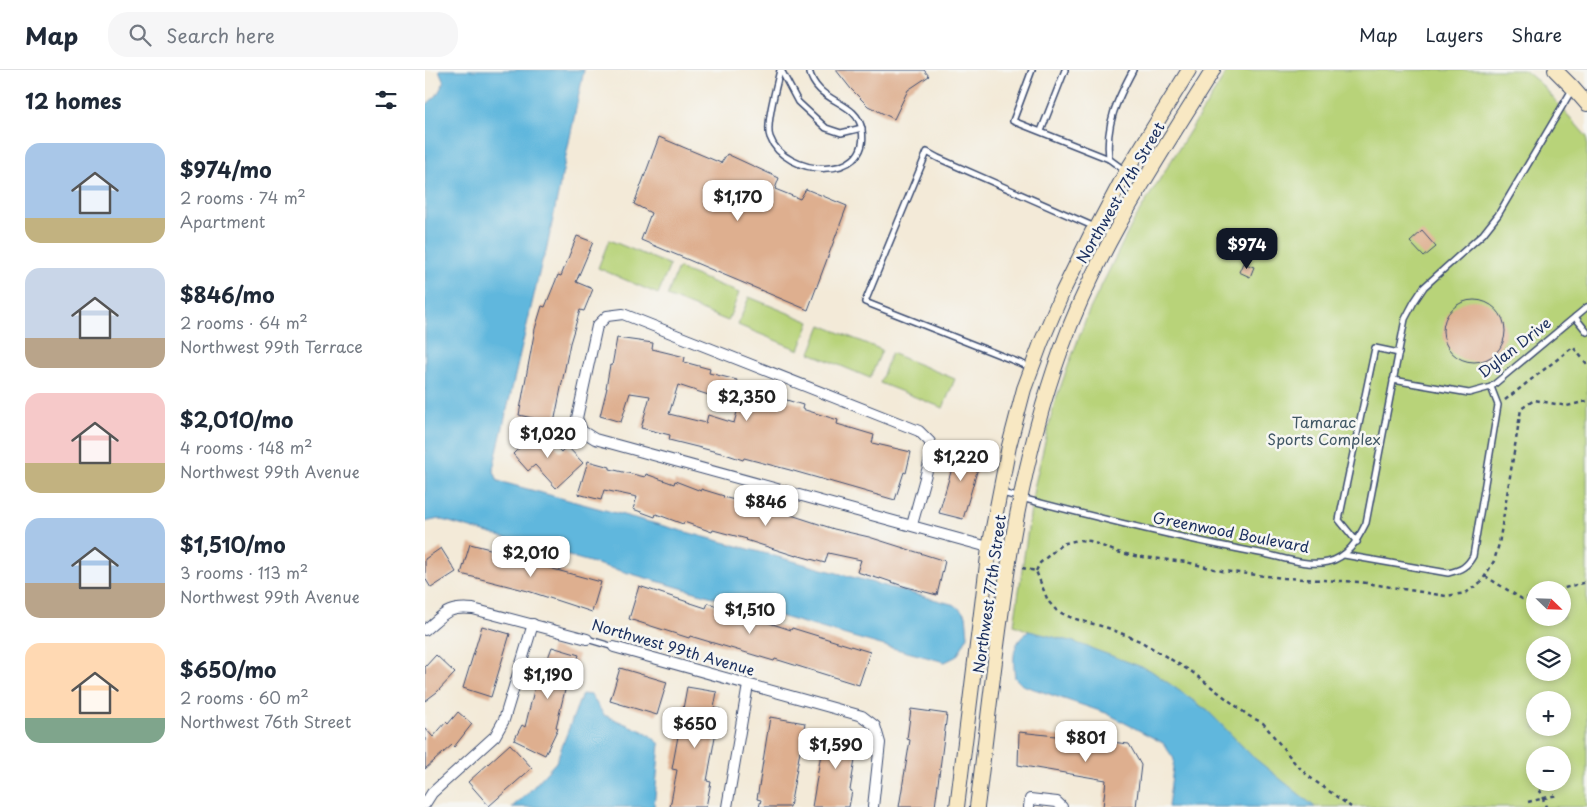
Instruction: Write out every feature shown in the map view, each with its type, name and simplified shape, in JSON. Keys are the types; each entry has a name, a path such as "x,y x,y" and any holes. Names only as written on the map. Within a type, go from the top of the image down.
{"street":[{"name":"Northwest 77th Street","path":"957,807 989,548 1009,446 1032,368 1063,291 1092,232 1097,227 1127,172 1189,70"},
{"name":"Northwest 77th Street","path":"977,807 1010,553 1020,498 1046,396 1060,350 1081,298 1109,241 1143,182 1213,70"},
{"path":"1555,70 1587,104"},
{"path":"912,526 931,456 930,442 919,431 623,314 607,316 597,326 577,418 583,431 595,439 1010,553"},
{"name":"Northwest 99th Avenue","path":"425,630 448,610 460,608 473,609 587,639"},
{"path":"425,804 432,793 495,736 504,720 533,624"},
{"name":"Northwest 99th Avenue","path":"614,647 862,716 875,726 880,743 873,807"},
{"path":"727,807 748,684"},
{"path":"1029,807 1030,799 1057,802 1063,807"}],"lane":[{"path":"780,70 798,102 826,128 841,133 862,128"},
{"path":"780,70 769,124 770,137 785,156 797,163 812,168 829,170 843,166 855,157 862,145 862,128 859,119 851,110 827,97 817,89 809,70"},
{"path":"1032,70 1013,121 1109,159 1127,172"},
{"path":"1041,131 1065,70"},
{"path":"1109,159 1107,140 1117,100 1133,70"},
{"name":"Greenwood Boulevard","path":"1001,493 1229,548 1307,562 1327,562 1344,555 1357,542 1366,523 1405,319 1424,287 1483,234 1498,216 1573,88"},
{"path":"1032,368 865,302 927,152 1114,235"},
{"name":"Dylan Drive","path":"1393,380 1469,393 1491,387 1587,307"},
{"path":"1575,317 1587,332"},
{"path":"1357,542 1339,520 1375,348 1399,352"},
{"path":"1344,555 1448,573 1468,565 1473,556 1498,405 1491,387"},
{"name":"Northwest 99th Avenue","path":"587,639 614,647"}],"path":[{"path":"1498,405 1573,347 1587,364"},
{"path":"1022,568 1037,571 1048,601 1057,611 1072,618 1108,628 1156,649 1192,672 1249,716 1263,723 1308,776 1351,807"},
{"path":"1485,576 1522,600 1526,599"},
{"path":"1571,586 1587,582"},
{"path":"1540,791 1546,807"},
{"path":"1528,802 1557,795"}],"green space":[{"name":"Tamarac Sports Complex","path":"1228,70 1524,70 1540,83 1587,137 1587,807 1300,807 1029,631 1014,625 1034,488 1054,404 1088,313 1133,222"},
{"path":"609,240 670,265 658,294 598,268"},
{"path":"678,268 739,293 728,321 667,296"},
{"path":"749,297 810,322 799,350 738,325"},
{"path":"821,325 882,350 870,378 810,353"},
{"path":"891,353 955,379 943,408 880,383"}],"water":[{"path":"439,70 584,70 546,252 542,261 493,469 498,481 955,605 966,615 968,636 957,656 945,662 439,519 425,522 425,106 437,95 444,82"},
{"path":"1029,631 1074,642 1150,670 1208,711 1252,756 1315,807 1168,807 1174,759 1163,743 1106,713 1022,685 1015,678 1014,658 1016,646"},
{"path":"582,694 591,695 604,715 647,733 660,744 654,807 512,807 527,794 556,762"}],"building":[{"path":"836,70 924,70 929,76 908,90 894,119 868,106"},
{"path":"659,137 721,163 727,154 779,178 775,189 800,199 806,189 847,206 808,310 641,240 651,213 634,204"},
{"path":"1422,231 1436,247 1424,257 1410,242"},
{"path":"577,236 593,242 576,282 593,289 584,311 580,310 570,343 554,423 519,415 535,329 542,306 545,307 558,275 561,276"},
{"path":"1243,263 1254,267 1250,277 1239,272"},
{"path":"1474,300 1486,302 1496,309 1503,319 1505,331 1503,343 1496,353 1486,360 1474,362 1462,360 1452,353 1445,343 1443,331 1445,319 1452,309 1462,302"},
{"path":"617,338 653,343 652,349 685,357 684,362 710,369 709,373 737,380 736,383 803,405 802,409 838,420 837,424 874,435 872,443 911,452 906,473 904,472 895,500 790,470 744,458 743,460 669,440 670,435 641,428 650,396 630,393 621,422 600,416 610,365 612,366","holes":["678,385 739,405 734,423 708,415 706,423 669,414"]},
{"path":"539,429 561,452 567,446 583,463 556,488 535,465 528,471 513,454"},
{"path":"959,444 983,451 963,519 939,513"},
{"path":"588,461 610,467 610,469 645,477 646,474 674,484 675,481 701,491 701,489 834,529 869,537 945,561 937,595 857,572 861,560 828,553 825,563 796,556 747,539 713,530 712,532 684,522 683,524 656,514 655,517 633,509 637,497 604,490 601,500 578,494"},
{"path":"470,544 498,551 497,554 601,582 592,612 528,591 461,574"},
{"path":"441,548 456,572 431,588 425,578 425,559"},
{"path":"639,586 706,608 708,603 791,630 792,628 870,652 859,685 775,659 774,661 690,636 689,638 629,619"},
{"path":"482,626 510,634 491,697 463,688"},
{"path":"552,647 579,655 570,683 567,682 556,727 558,728 545,755 514,740 522,725 525,727 539,670 544,657 548,658"},
{"path":"436,655 455,673 437,692 425,701 425,667"},
{"path":"620,668 667,682 657,715 610,701"},
{"path":"687,687 717,692 714,708 720,709 707,781 711,782 706,807 670,807 677,770 672,769"},
{"path":"911,709 947,714 935,807 899,807 910,740 907,739"},
{"path":"458,712 472,724 454,747 452,745 425,769 425,728 433,737"},
{"path":"770,717 805,723 790,807 759,807 761,800 757,799"},
{"path":"825,730 859,736 849,807 812,807"},
{"path":"1019,732 1129,744 1141,765 1136,807 1103,807 1106,780 1018,765"},
{"path":"510,744 532,768 489,806 468,782"}]}
